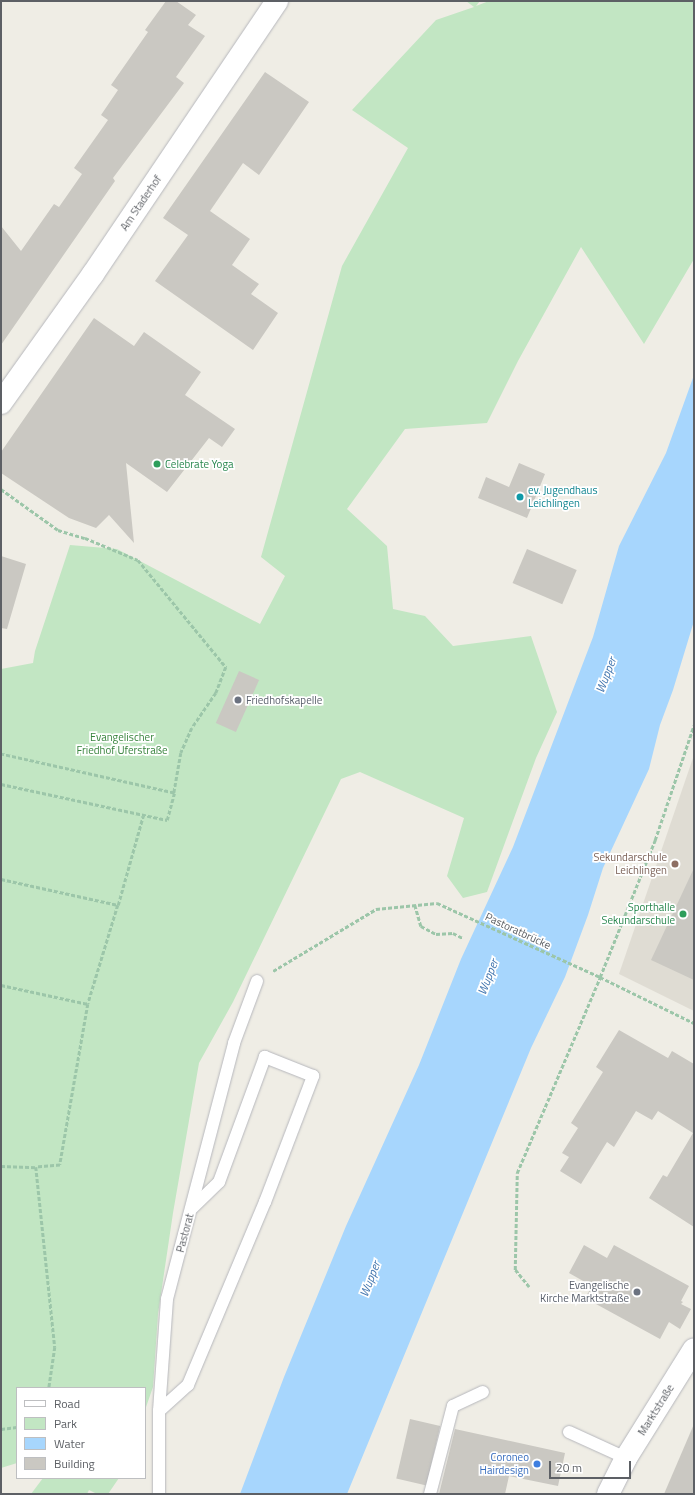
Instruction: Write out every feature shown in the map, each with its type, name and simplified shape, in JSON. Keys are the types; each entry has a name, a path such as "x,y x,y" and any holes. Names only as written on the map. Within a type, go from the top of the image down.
{"street":[{"name":"Am Staderhof","path":"1,403 93,274 277,1"},
{"name":"Marktstraße","path":"608,1494 626,1458 694,1349"}],"lane":[{"name":"Pastorat","path":"159,1494 159,1411 168,1299 234,1043 257,981"},
{"path":"159,1411 188,1385 265,1202 313,1076 265,1057 219,1182 191,1209"},
{"path":"430,1494 453,1406 483,1392"},
{"path":"569,1432 626,1458"}],"path":[{"path":"1,489 58,530 85,538 138,560 226,667 216,693 192,728 181,752 174,793 167,820 1,784"},
{"path":"529,1287 515,1270 517,1173 600,977 655,840 694,725"},
{"path":"1,754 174,793"},
{"path":"1,1166 36,1167 60,1164 88,1004 143,816"},
{"path":"1,879 118,905"},
{"name":"Pastoratbrücke","path":"415,905 437,903 600,977 694,1023"},
{"path":"257,981 376,909 415,905 421,926 436,934 452,933 463,938"},
{"path":"1,986 88,1004"},
{"path":"36,1167 55,1347 49,1387"},
{"path":"1,1429 16,1427"}],"shaded area":[{"name":"Sekundarschule Leichlingen","path":"694,755 694,1011 619,974"}],"green space":[{"name":"Evangelischer Friedhof Uferstraße","path":"466,1 480,1 476,6 489,1 694,1 694,259 644,344 581,247 518,361 487,423 405,429 347,509 387,546 393,609 425,616 453,646 531,636 557,712 536,758 487,892 463,898 447,876 464,818 360,772 341,779 233,1002 199,1063 173,1213 158,1314 153,1387 146,1407 146,1387 16,1387 16,1463 1,1468 1,669 33,663 35,651 70,545 117,549 260,624 285,576 261,557 342,266 408,148 352,110 436,20 474,7"},
{"path":"42,1479 118,1479 108,1494 97,1494 89,1490 87,1494 31,1494"}],"water":[{"name":"Wupper","path":"694,375 694,621 673,690 660,725 649,769 603,868 588,915 565,977 531,1048 347,1494 240,1494 284,1377 346,1226 419,1065 461,959 513,847 593,637 619,546 666,453"}],"building":[{"path":"166,1 176,1 196,15 188,25 205,36 176,77 184,83 113,178 115,181 1,345 1,226 21,251 54,204 59,207 82,174 74,168 108,120 101,115 118,90 111,85 148,32 145,30"},
{"path":"265,72 309,102 259,175 243,163 210,211 250,239 232,265 259,284 251,294 278,313 253,350 155,281 188,235 163,218"},
{"path":"94,318 134,346 144,332 201,372 185,395 235,429 222,447 209,438 167,492 126,463 134,543 109,515 96,528 69,518 1,473 1,452"},
{"name":"ev. Jugendhaus Leichlingen","path":"519,463 545,474 527,518 478,498 486,477 509,487"},
{"path":"527,549 577,570 562,604 513,583"},
{"path":"1,556 26,564 7,629 1,628"},
{"name":"Friedhofskapelle","path":"239,671 259,680 236,732 216,723"},
{"name":"Sporthalle Sekundarschule","path":"694,868 694,980 651,960"},
{"path":"619,1030 668,1058 672,1051 694,1064 694,1227 649,1198 663,1175 667,1177 693,1133 658,1111 652,1120 636,1111 614,1147 607,1142 581,1184 560,1171 569,1157 562,1153 578,1128 571,1123 603,1072 596,1067"},
{"name":"Evangelische Kirche Marktstraße","path":"584,1245 607,1258 614,1245 689,1286 681,1301 683,1302 681,1304 691,1309 680,1329 669,1322 660,1339 585,1298 592,1286 569,1273"},
{"path":"410,1419 440,1426 426,1485 396,1478"},
{"path":"694,1424 694,1494 664,1494"},
{"path":"455,1429 565,1453 558,1486 509,1476 505,1494 439,1494"}],"place":[{"name":"Celebrate Yoga","path":"157,464"},
{"name":"ev. Jugendhaus Leichlingen","path":"520,497"},
{"name":"Friedhofskapelle","path":"238,700"},
{"name":"Sekundarschule Leichlingen","path":"675,864"},
{"name":"Sporthalle Sekundarschule","path":"683,914"},
{"name":"Evangelische Kirche Marktstraße","path":"637,1292"},
{"name":"Coroneo Hairdesign","path":"537,1464"}]}
